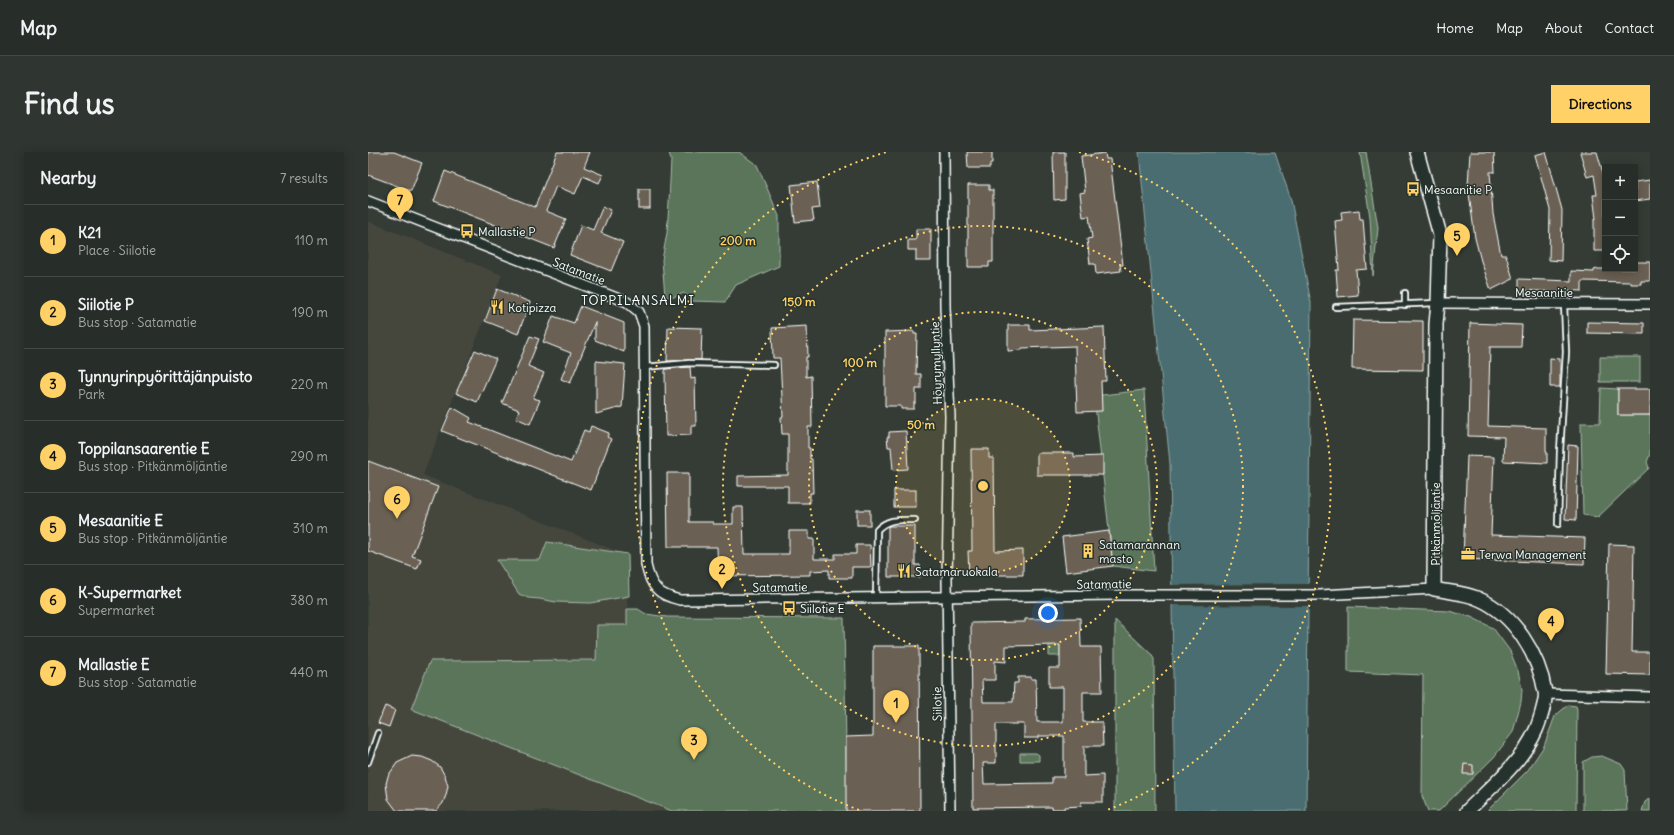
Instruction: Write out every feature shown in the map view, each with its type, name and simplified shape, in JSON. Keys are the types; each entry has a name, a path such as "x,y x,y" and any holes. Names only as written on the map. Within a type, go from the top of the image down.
{"street":[{"name":"Höyrymyllyntie","path":"944,152 945,307 950,416 948,598"},
{"name":"Pitkänmöljäntie","path":"1417,152 1440,235 1436,324 1434,589"},
{"name":"Satamatie","path":"368,201 633,306 639,312 644,326 646,565 651,581 656,589 668,598 680,600 1119,595 1320,595 1434,589"},
{"name":"Mesaanitie","path":"1438,303 1650,304"},
{"path":"1640,304 1650,311"},
{"path":"1434,589 1478,599 1501,613 1525,639 1537,665 1546,694 1537,729 1529,744 1510,767 1467,811"},
{"name":"Siilotie","path":"948,598 950,811"},
{"path":"1546,694 1650,697"}],"lane":[{"path":"1405,293 1405,305"},
{"path":"1336,307 1438,303"},
{"path":"1558,524 1560,451 1566,352 1564,304"},
{"path":"645,367 689,363 774,365"},
{"path":"876,598 877,530 883,523 892,520 915,520"},
{"path":"368,762 378,733"}],"shaded area":[{"path":"368,221 502,275 423,475 627,555 627,625 596,660 430,661 412,709 672,811 368,811"}],"green space":[{"path":"669,152 739,152 757,165 779,216 779,266 736,285 725,302 692,301 684,293 671,298 665,296 662,260 667,233 671,160"},
{"path":"1360,152 1366,152 1378,228 1373,276 1370,217"},
{"path":"1600,357 1640,357 1640,382 1600,382"},
{"path":"1601,388 1618,389 1618,415 1650,415 1650,454 1647,462 1649,468 1598,517 1583,515 1581,423 1600,423"},
{"path":"1144,390 1154,571 1113,566 1094,396"},
{"path":"547,542 628,554 629,596 590,603 556,602 528,598 519,594 497,560 540,560"},
{"path":"1348,607 1449,611 1471,617 1493,628 1510,651 1518,671 1522,689 1521,702 1513,732 1494,757 1439,811 1428,811 1422,796 1423,675 1348,672"},
{"path":"627,609 638,609 646,614 667,617 844,618 847,811 672,811 411,709 430,661 596,660 597,625 627,625"},
{"path":"1115,620 1151,654 1154,659 1155,811 1115,811"},
{"path":"1049,642 1060,642 1060,656 1049,656"},
{"path":"1568,705 1576,706 1577,709 1576,811 1487,811 1528,770 1544,746 1555,716"},
{"path":"1020,753 1036,753 1039,755 1039,761 1020,761"},
{"path":"1602,756 1621,764 1625,770 1627,811 1583,811 1583,762 1592,757"},
{"path":"1650,798 1650,811 1642,811 1645,802"}],"water":[{"path":"1139,152 1275,152 1291,200 1311,303 1306,811 1175,811 1170,464"}],"pier":[{"path":"1310,584 1310,606 1170,605 1170,585"}],"building":[{"path":"368,152 394,152 422,163 411,191 368,175"},
{"path":"557,152 590,152 584,167 603,175 599,183 583,176 575,194 556,186 546,211 566,219 554,248 434,201 445,171 535,207"},
{"path":"967,152 992,152 992,163 990,163 990,168 968,168"},
{"path":"1053,152 1065,152 1065,199 1054,200"},
{"path":"1470,152 1494,152 1495,172 1490,172 1493,214 1501,255 1506,255 1513,279 1491,290 1475,238 1468,186"},
{"path":"1546,152 1562,210 1561,261 1549,260 1550,210 1535,155"},
{"path":"1580,152 1597,152 1602,170 1602,251 1594,251 1594,219 1596,219 1593,195 1597,195 1594,175 1587,177"},
{"path":"1105,153 1106,159 1110,159 1123,265 1120,265 1121,271 1096,274 1095,264 1090,264 1087,239 1092,238 1089,216 1083,217 1080,193 1085,192 1081,156"},
{"path":"1650,180 1650,199 1638,201 1638,182"},
{"path":"817,182 820,208 812,209 814,220 795,222 791,185"},
{"path":"968,185 989,185 989,190 993,190 993,262 989,262 989,267 968,267"},
{"path":"639,189 650,189 650,209 639,209"},
{"path":"603,206 611,210 601,233 623,242 611,271 570,255 581,225 593,230"},
{"path":"1359,210 1360,219 1363,219 1367,269 1356,270 1358,295 1338,297 1336,270 1339,270 1335,221 1342,220 1341,212"},
{"path":"916,229 931,229 931,261 916,261 916,250 908,250 908,240 916,240"},
{"path":"1638,262 1650,262 1650,281 1641,281 1641,284 1631,284 1631,282 1582,281 1582,291 1560,290 1560,292 1519,290 1519,279 1571,281 1571,271 1594,272 1594,270 1602,269 1602,272 1638,272"},
{"path":"497,289 530,302 518,334 485,321"},
{"path":"581,306 624,323 624,352 595,340 595,322 570,383 561,379 571,353 543,342 553,316 574,323"},
{"path":"1353,320 1423,321 1423,370 1352,369"},
{"path":"1587,322 1644,323 1644,334 1587,333"},
{"path":"1470,323 1522,325 1521,347 1490,347 1488,426 1546,428 1547,463 1503,461 1504,437 1468,436"},
{"path":"1008,325 1030,325 1030,330 1104,327 1106,381 1101,381 1102,411 1077,412 1075,346 1022,348 1022,350 1008,351"},
{"path":"807,326 808,357 806,357 806,377 811,376 812,427 808,427 808,448 810,448 810,459 812,459 813,493 810,493 810,503 788,503 788,486 738,486 738,476 788,475 788,434 782,434 781,417 783,417 780,358 773,358 772,328"},
{"path":"668,327 702,328 701,360 667,361"},
{"path":"914,331 914,334 917,334 916,374 921,374 921,389 916,389 916,403 914,403 914,409 901,409 901,406 885,406 885,332"},
{"path":"530,336 539,339 528,366 544,373 533,398 540,400 530,424 516,418 519,410 502,403"},
{"path":"475,350 496,359 477,402 456,393"},
{"path":"1550,358 1560,359 1560,387 1550,387"},
{"path":"596,361 625,364 622,407 596,414"},
{"path":"690,367 691,379 695,378 696,426 691,426 691,435 666,436 665,371 666,369"},
{"path":"1618,389 1650,389 1650,415 1618,415"},
{"path":"452,407 471,418 469,422 571,462 584,430 589,432 591,426 609,433 607,437 611,439 591,490 442,431"},
{"path":"906,431 908,469 893,470 891,447 888,447 887,437 889,437 889,432"},
{"path":"1568,445 1578,446 1576,520 1565,519"},
{"path":"971,449 989,449 989,458 994,458 995,551 1023,550 1023,575 969,575 968,551 972,551"},
{"path":"1037,453 1074,453 1074,457 1103,456 1103,475 1037,475"},
{"path":"1467,456 1494,457 1491,535 1585,538 1584,564 1463,559"},
{"path":"368,461 438,487 412,556 421,559 417,569 368,551"},
{"path":"667,473 689,473 689,522 733,524 733,507 743,507 744,554 789,554 789,531 809,531 809,539 814,539 814,559 835,559 835,554 856,554 856,545 870,545 871,567 852,567 852,578 829,578 829,570 810,571 810,575 718,576 717,547 668,547"},
{"path":"894,490 916,490 916,507 894,507"},
{"path":"857,510 870,510 870,525 857,525"},
{"path":"889,526 915,526 915,565 920,565 920,577 888,577"},
{"name":"Satamarannan masto","path":"1109,531 1113,566 1066,572 1062,537"},
{"path":"1609,544 1634,545 1632,652 1650,652 1650,675 1606,674"},
{"path":"1080,618 1081,647 1101,647 1102,692 1083,692 1083,722 1102,722 1103,746 1084,746 1084,776 1103,775 1103,802 1081,802 1081,806 1064,807 1064,809 1052,809 1052,807 973,808 971,623 1025,622 1025,619","holes":["1060,645 1060,668 1049,668 1049,687 1063,687 1063,722 1037,722 1036,679 1031,679 1031,677 1018,677 1018,683 1014,683 1013,702 983,702 982,680 995,680 995,661 1006,662 1006,646","996,724 1024,724 1024,738 1039,738 1039,736 1064,736 1064,777 1052,777 1052,783 984,784 983,763 996,763"]},
{"path":"873,646 919,646 920,811 846,811 846,737 873,736"},
{"path":"385,706 395,710 389,727 378,723"},
{"path":"412,756 422,757 432,761 440,767 445,776 448,786 446,795 443,803 436,811 397,811 388,799 386,784 388,776 397,763"},
{"path":"1464,764 1473,765 1473,774 1463,774"}],"place":[{"name":"Mesaanitie P","path":"1413,189"},
{"name":"Mallastie E","path":"400,220"},
{"name":"Mallastie P","path":"467,231"},
{"name":"Mesaanitie E","path":"1457,256"},
{"name":"Kotipizza","path":"497,307"},
{"name":"K-Supermarket","path":"397,519"},
{"name":"Satamarannan masto","path":"1088,551"},
{"name":"Terwa Management","path":"1468,554"},
{"name":"Satamaruokala","path":"904,571"},
{"name":"Siilotie P","path":"722,589"},
{"name":"Siilotie E","path":"789,608"},
{"name":"Toppilansaarentie E","path":"1551,641"},
{"name":"K21","path":"896,723"},
{"name":"Tynnyrinpyörittäjänpuisto","path":"694,760"}],"district":[{"name":"TOPPILANSALMI","path":"638,300"}]}
